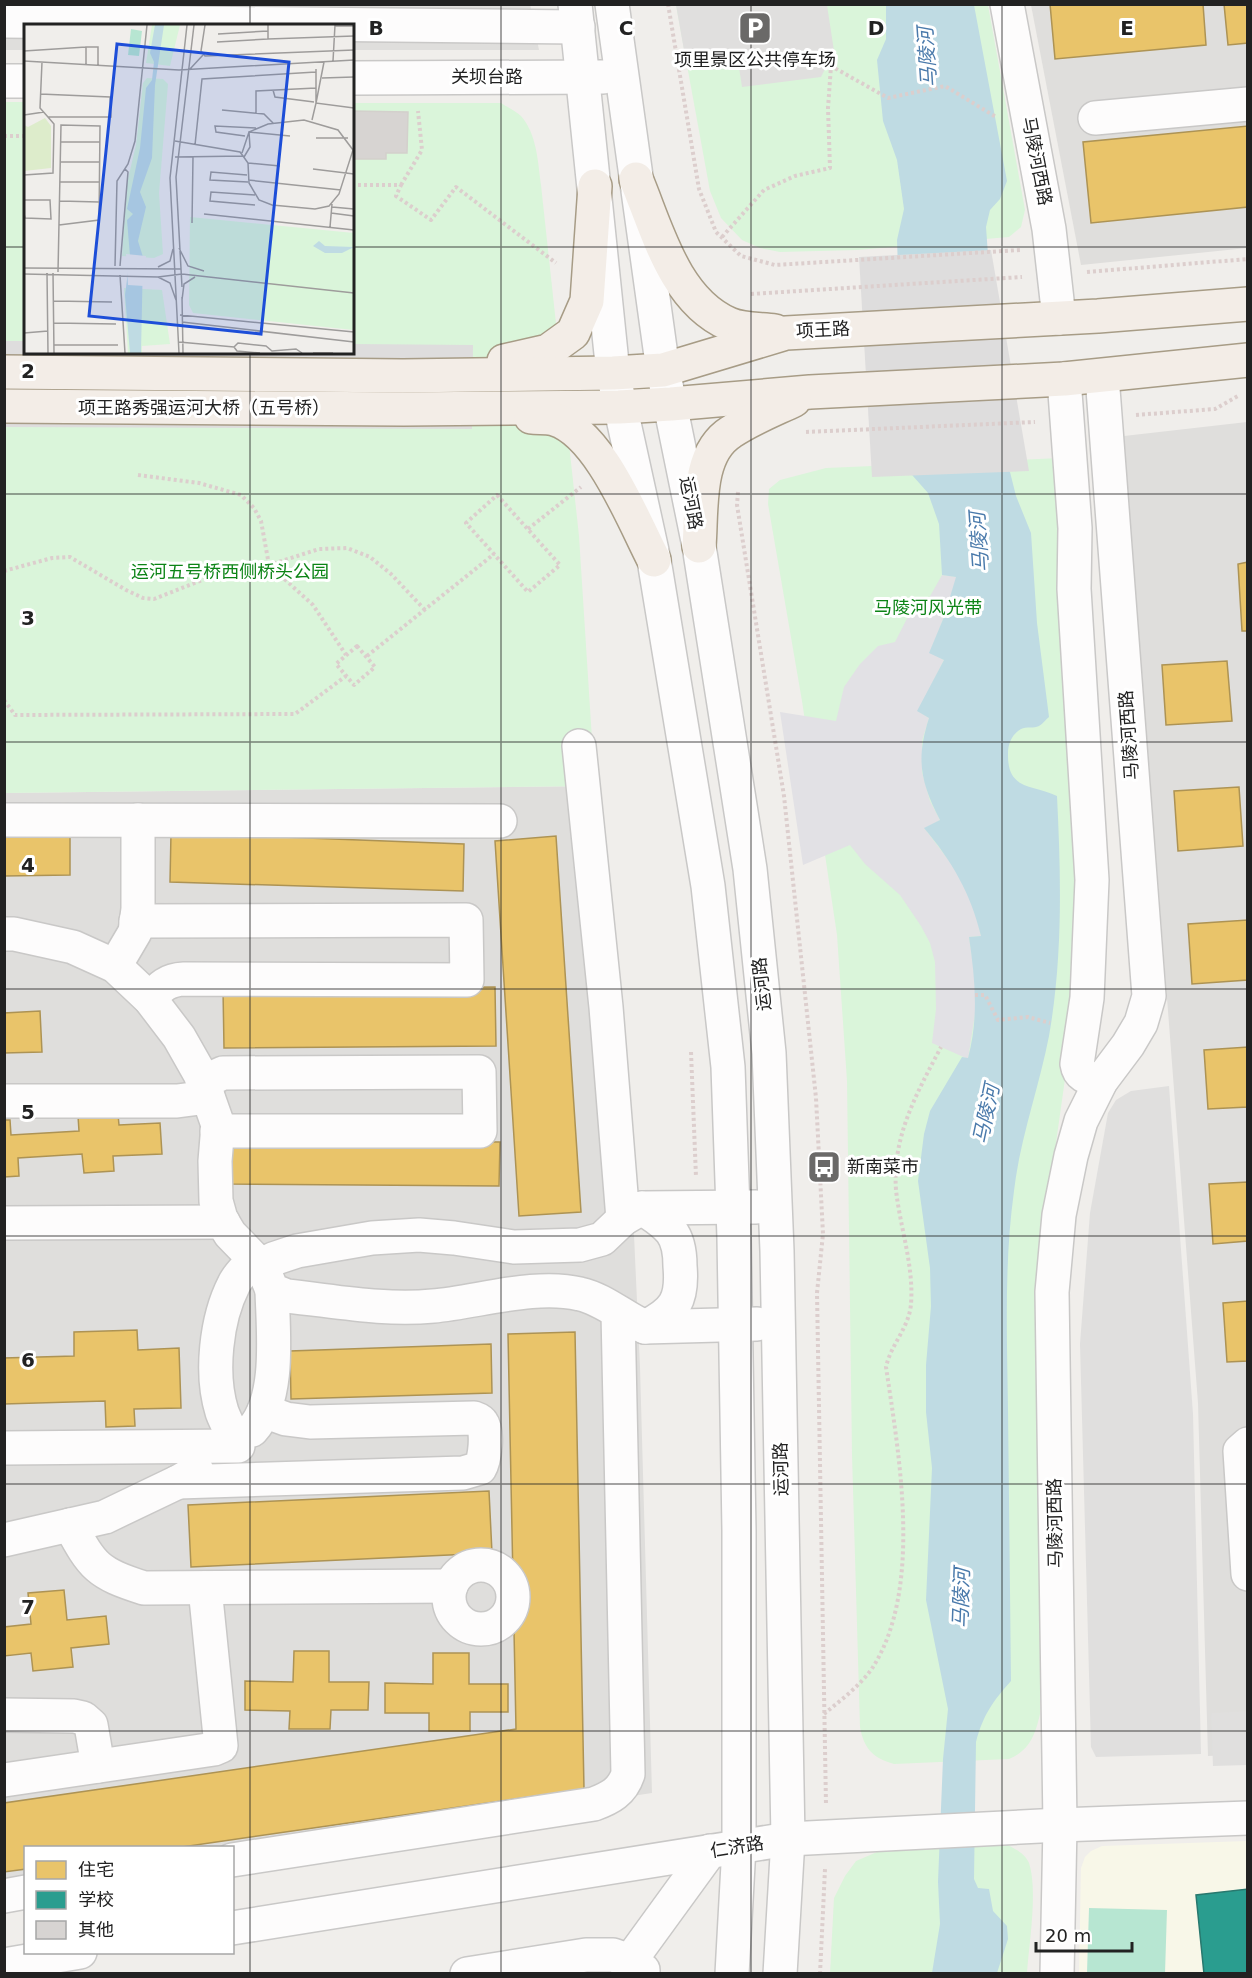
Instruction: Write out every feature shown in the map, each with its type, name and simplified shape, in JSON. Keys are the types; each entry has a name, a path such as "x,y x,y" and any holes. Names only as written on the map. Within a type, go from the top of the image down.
{"main road":[{"path":"636,179 676,273 694,297 711,314 731,326 786,333"},
{"path":"415,376 522,358 548,351 573,333 588,301 595,186"},
{"name":"项王路","path":"415,376 663,370 786,333 1059,318 1248,304"},
{"path":"417,409 671,404 810,392 1064,380 1248,360"},
{"name":"项王路秀强运河大桥（五号桥）","path":"4,372 415,376"},
{"path":"699,546 704,487 711,454 729,433 810,392"},
{"name":"项王路秀强运河大桥（五号桥）","path":"4,406 417,409"},
{"path":"417,409 554,419 578,432 598,454 654,560"}],"street":[{"name":"运河路","path":"612,4 663,370 699,546 750,869 769,1053 779,1324 788,1839 780,1974"},
{"name":"马陵河西路","path":"1007,4 1049,229 1059,318"},
{"path":"301,24 576,16 613,373 654,560 708,886 728,1067 739,1543 725,1848 732,1974"},
{"path":"4,21 201,24"},
{"name":"关坝台路","path":"354,78 622,76"},
{"path":"4,81 24,81"},
{"path":"1095,118 1248,104"},
{"name":"马陵河西路","path":"1057,1974 1060,1825 1052,1292 1059,1215 1071,1156 1081,1122 1101,1081 1141,1023 1149,996 1102,376"},
{"path":"1064,380 1075,528 1074,589 1092,880 1087,998 1077,1064 1082,1076 1101,1081"},
{"path":"579,746 606,1007 632,1213"},
{"path":"4,820 501,821"},
{"path":"115,966 135,932 138,820"},
{"path":"136,921 466,920 467,980 184,979 172,980 162,985 150,999"},
{"path":"4,934 14,934 73,947 115,966 150,999 179,1037 205,1089 218,1125 215,1161 216,1201 223,1222 230,1234 287,1296 398,1307 433,1306 532,1292 557,1291 596,1299 632,1320 735,1325 779,1324"},
{"path":"4,1101 177,1101 205,1089 223,1073 479,1072 480,1131 217,1131"},
{"path":"238,1446 222,1411 216,1376 217,1338 234,1282 263,1272 273,1259 297,1251 372,1238 419,1235 514,1247 580,1245 602,1239 632,1213 776,1207"},
{"path":"632,1213 662,1221 672,1233 679,1251 681,1280 680,1295 675,1305 662,1318 632,1320"},
{"path":"4,1223 223,1222"},
{"path":"4,1540 105,1517 178,1482 238,1446 260,1422 270,1398 274,1341 263,1272"},
{"path":"234,1860 594,1804 609,1798 626,1783 628,1774 632,1320"},
{"path":"178,1482 463,1473 480,1468 484,1461 484,1428 482,1422 474,1418 310,1422 286,1419 264,1411"},
{"path":"1248,1444 1240,1451 1248,1574"},
{"path":"4,1448 238,1446"},
{"path":"70,1525 88,1558 102,1571 144,1588 451,1586"},
{"path":"4,1780 214,1749 221,1746 204,1588"},
{"path":"4,1715 83,1718 91,1725 98,1766"},
{"name":"仁济路","path":"234,1928 788,1839 1248,1818"},
{"path":"467,1974 586,1955 614,1955 636,1967 725,1848"},
{"path":"4,1896 24,1892"},
{"path":"4,1965 74,1954"}],"path":[{"path":"668,4 699,189 716,232 741,256 775,265 1017,251 1023,247"},
{"path":"722,237 764,190 795,176 830,168 828,108 831,66 888,98 945,86 983,110"},
{"path":"418,105 422,150 396,196 431,220 456,187 588,287"},
{"path":"4,136 24,136"},
{"path":"354,185 401,185"},
{"path":"694,297 1054,275 1248,259"},
{"path":"1106,418 1215,409 1239,395"},
{"path":"797,433 1066,420"},
{"path":"528,529 606,468"},
{"path":"138,475 199,483 241,495 254,508 261,521 269,565 313,605 346,655"},
{"path":"738,488 737,506 784,796 819,1122 823,1234 817,1293 827,1837 820,1974"},
{"path":"497,495 560,565 528,592 494,554 466,523 497,495"},
{"path":"4,571 52,558 70,558 126,590 143,598 154,599 215,575 247,567 269,565 319,549 346,548 370,557 391,574 424,610"},
{"path":"367,656 494,554"},
{"path":"357,646 375,667 354,685 336,664 346,655 357,646"},
{"path":"4,700 15,715 295,714 346,675"},
{"path":"975,995 986,995 998,1020 1028,1017 1050,1023"},
{"path":"824,1714 851,1691 872,1668 884,1645 898,1596 903,1550 901,1468 886,1367 889,1353 908,1319 912,1292 896,1190 896,1166 898,1145 906,1116 941,1047"}],"shaded area":[{"path":"530,4 539,50 354,50 354,24 24,24 24,50 5,50 5,5"},
{"name":"项里景区公共停车场","path":"676,5 827,5 834,51 821,77 742,87 738,61 687,67"},
{"path":"1031,5 1247,5 1247,248 1081,265"},
{"path":"1247,422 1247,1754 1208,1756 1198,1403 1124,436"},
{"path":"942,575 957,577 930,652 944,660 918,711 929,718 922,741 922,772 930,801 940,820 925,829 959,874 975,910 981,936 969,937 975,975 975,1014 968,1059 932,1043 936,1009 935,962 930,943 900,895 865,864 850,845 803,865 780,712 836,721 844,687 860,664 878,646 895,642 918,597 929,598"},
{"path":"595,786 632,1191 640,1367 652,1793 234,1856 234,1846 24,1846 24,1886 5,1889 5,793"},
{"path":"1169,1086 1193,1414 1201,1754 1096,1757 1091,1747 1080,1344 1090,1213 1108,1113 1116,1100 1131,1091"},
{"path":"1247,1711 1247,1765 1213,1766 1211,1713"},
{"path":"1247,1841 1247,1973 1079,1974 1081,1868 1085,1857 1091,1851 1102,1846"}],"green space":[{"path":"676,5 988,5 1025,210 1021,227 1009,237 857,250 780,252 760,248 742,240 721,218 710,191"},
{"name":"运河五号桥西侧桥头公园","path":"4,102 24,102 24,354 354,354 354,103 501,103 521,116 534,140 541,185 579,536 595,786 5,793"},
{"name":"马陵河风光带","path":"1060,458 1082,876 1078,987 1039,1263 1035,1346 1041,1563 1040,1714 1031,1741 1022,1751 1009,1759 894,1764 880,1759 871,1752 864,1741 860,1727 852,1455 847,1081 837,935 802,701 768,504 769,489 780,480 826,468"},
{"path":"1008,1845 1025,1857 1032,1874 1033,1902 1027,1973 830,1974 834,1898 856,1861 877,1852"},
{"path":"1089,1908 1167,1910 1165,1973 1087,1973"}],"water":[{"name":"马陵河","path":"886,5 974,5 1007,181 1000,199 990,210 986,227 1003,462 1010,472 1016,496 1031,533 1037,623 1049,717 1039,726 1023,728 1015,734 1009,746 1009,765 1016,780 1057,796 1060,916 1054,1006 1045,1055 1017,1171 1007,1273 1011,1681 989,1709 976,1742 974,1879 978,1888 989,1889 993,1911 1007,1926 1008,1939 997,1973 932,1973 940,1924 938,1882 943,1759 948,1709 926,1600 932,1468 926,1412 926,1365 931,1306 930,1268 918,1181 924,1134 930,1111 962,1057 968,1058 975,1013 969,937 981,936 966,892 943,853 924,828 940,820 928,793 922,770 922,746 929,718 917,711 944,660 929,653 944,617 956,577 942,575 939,524 928,493 905,467 897,240 904,209 897,160 883,121 877,60 886,39"}],"pier":[{"path":"991,250 1029,471 872,477 859,257"},
{"path":"5,341 24,341 24,354 354,354 354,344 473,345 472,429 5,427"}],"building: 住宅":[{"path":"1050,4 1203,4 1206,45 1055,59"},
{"path":"1224,4 1248,4 1248,43 1228,45"},
{"path":"1248,126 1248,207 1091,223 1083,142"},
{"path":"1248,562 1248,631 1242,631 1238,564"},
{"path":"1227,661 1232,721 1166,725 1162,665"},
{"path":"1239,787 1243,846 1178,851 1174,791"},
{"path":"70,833 70,875 4,876 4,834"},
{"path":"171,833 464,844 463,891 170,882"},
{"path":"556,836 581,1212 519,1216 495,841"},
{"path":"1248,920 1248,980 1192,984 1188,924"},
{"path":"495,987 496,1046 224,1048 223,989"},
{"path":"40,1011 42,1052 4,1053 4,1013"},
{"path":"1248,1047 1248,1107 1208,1109 1204,1050"},
{"path":"118,1114 119,1125 160,1123 162,1154 113,1156 114,1171 84,1173 82,1154 18,1158 19,1176 4,1177 4,1120 10,1120 11,1135 79,1131 78,1116"},
{"path":"232,1140 500,1142 499,1186 232,1184"},
{"path":"1248,1182 1248,1241 1213,1244 1209,1184"},
{"path":"1248,1301 1248,1361 1227,1362 1223,1303"},
{"path":"137,1330 138,1350 179,1348 181,1408 134,1409 135,1426 106,1427 105,1401 4,1404 4,1358 74,1356 74,1332"},
{"path":"575,1332 584,1789 189,1846 24,1846 24,1869 4,1872 4,1803 516,1729 508,1334"},
{"path":"491,1344 492,1393 291,1399 290,1351"},
{"path":"489,1491 492,1553 191,1567 188,1505"},
{"path":"64,1590 67,1620 106,1616 109,1644 71,1648 73,1667 33,1671 31,1653 4,1656 4,1627 31,1624 28,1593"},
{"path":"294,1651 329,1651 329,1682 369,1682 368,1710 331,1710 330,1729 289,1729 290,1711 245,1710 245,1681 293,1682"},
{"path":"433,1653 469,1653 469,1684 508,1684 508,1712 470,1712 470,1731 429,1731 429,1713 385,1713 385,1683 433,1684"}],"building: 学校":[{"path":"1248,1889 1248,1974 1204,1974 1196,1895"}],"building: 其他":[{"path":"354,111 408,112 407,153 386,153 386,159 354,159"}],"place":[{"name":"项里景区公共停车场","path":"755,28"},
{"name":"新南菜市","path":"824,1167"}]}
